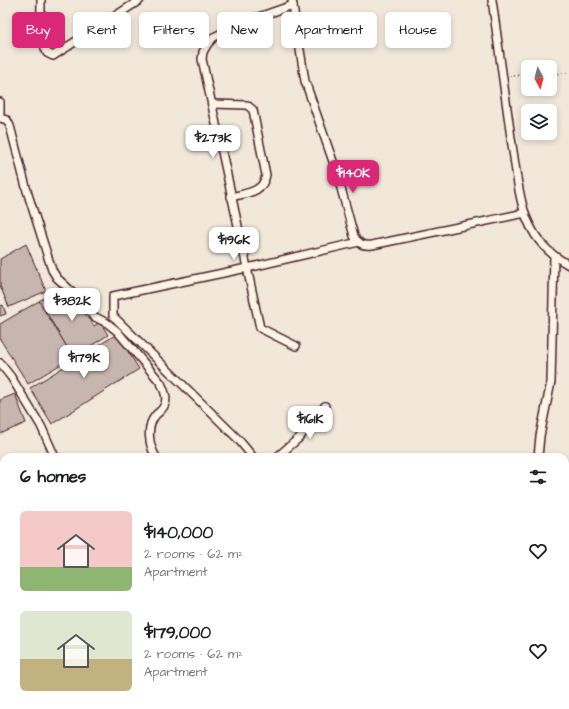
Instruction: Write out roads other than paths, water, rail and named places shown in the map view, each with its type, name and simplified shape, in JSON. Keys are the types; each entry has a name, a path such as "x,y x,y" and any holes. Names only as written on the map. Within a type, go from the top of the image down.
{"street":[{"path":"41,0 42,44 47,53 53,56 140,0"},
{"path":"492,0 502,76 517,172 526,218 539,242 554,256 569,265"},
{"path":"296,346 260,328 202,59 203,52 214,37 244,22 292,3 305,81 336,170 354,236 359,242 366,245 372,245 525,213"},
{"path":"0,102 0,113"},
{"path":"212,104 247,105 253,110 255,117 266,175 265,180 263,185 258,190 231,197"},
{"path":"0,118 7,120 10,126 27,191 52,270 57,278 71,290 93,316 107,323 117,331 161,383 165,392 165,404 154,416 150,425 149,434 154,453"},
{"path":"250,453 238,439 113,316 113,296 247,268 359,242"},
{"path":"538,453 540,436 551,382 554,256"},
{"path":"0,363 11,377 41,426 53,453"},
{"path":"282,453 299,438 325,406"}]}
